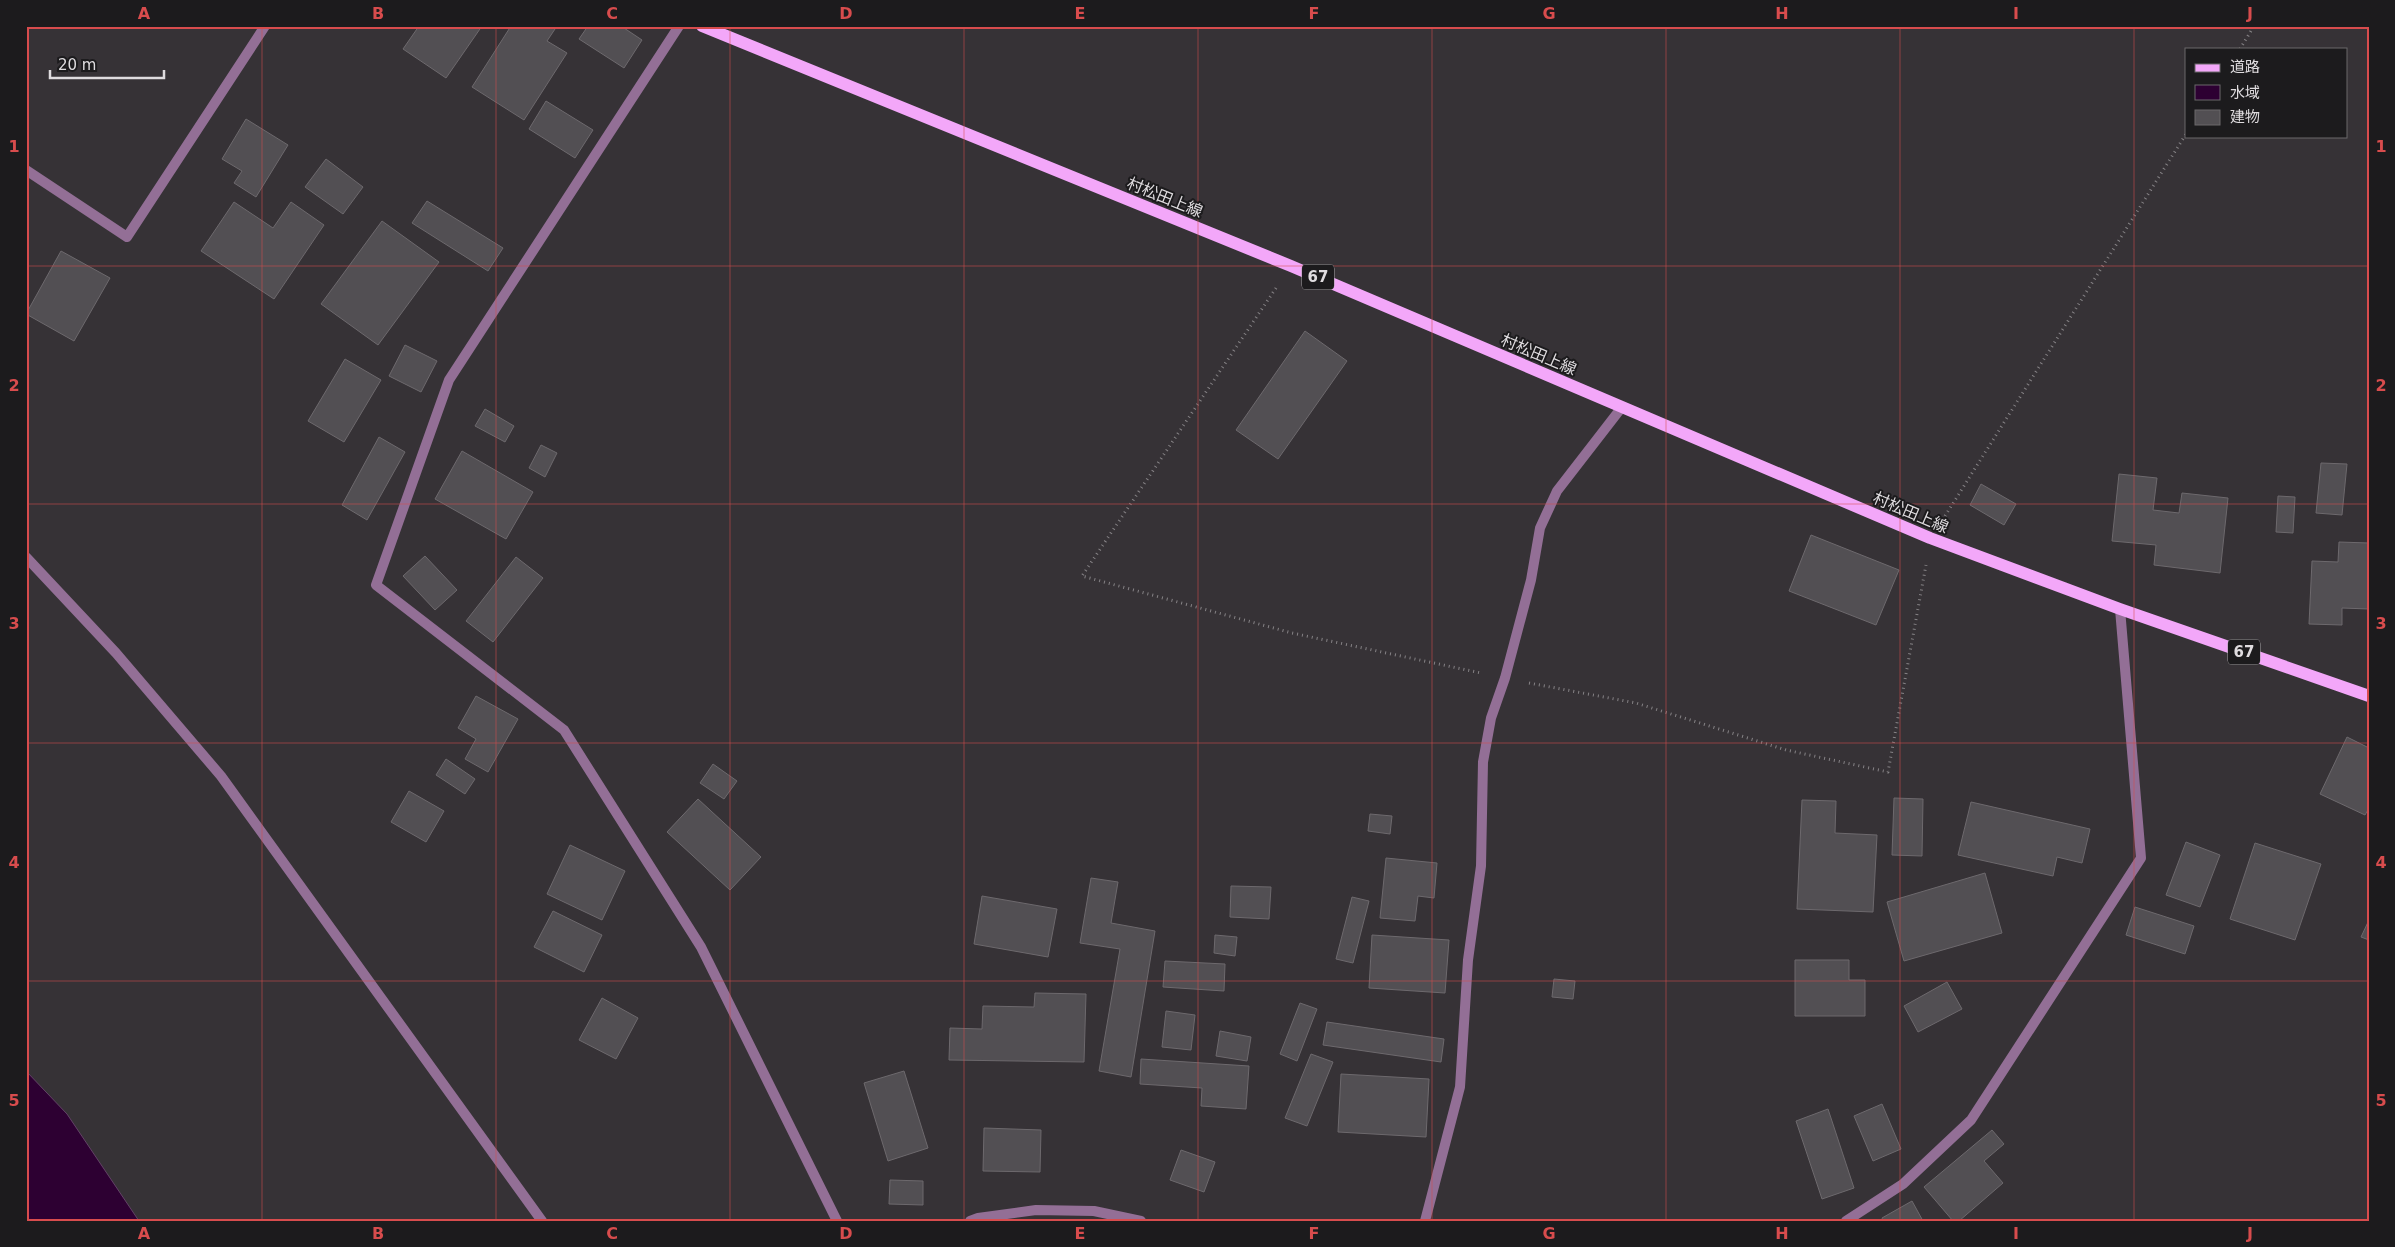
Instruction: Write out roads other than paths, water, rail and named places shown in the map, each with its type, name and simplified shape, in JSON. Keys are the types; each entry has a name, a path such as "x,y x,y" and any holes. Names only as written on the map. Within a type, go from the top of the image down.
{"main road":[{"name":"村松田上線","path":"702,26 1291,266 1930,538 2120,609 2369,696"}],"street":[{"path":"26,170 127,237 265,26"},
{"path":"679,26 449,380 376,585 564,730 701,947 837,1221"},
{"path":"1425,1221 1460,1087 1468,960 1481,866 1483,762 1491,718 1505,678 1531,580 1540,528 1557,491 1622,407"},
{"path":"26,557 116,653 221,776 542,1221"},
{"path":"1846,1221 1903,1184 1970,1120 2140,858 2120,609"},
{"path":"970,1221 978,1218 1036,1210 1094,1211 1141,1221"}],"water":[{"path":"26,1071 67,1114 139,1221 26,1221"}]}
